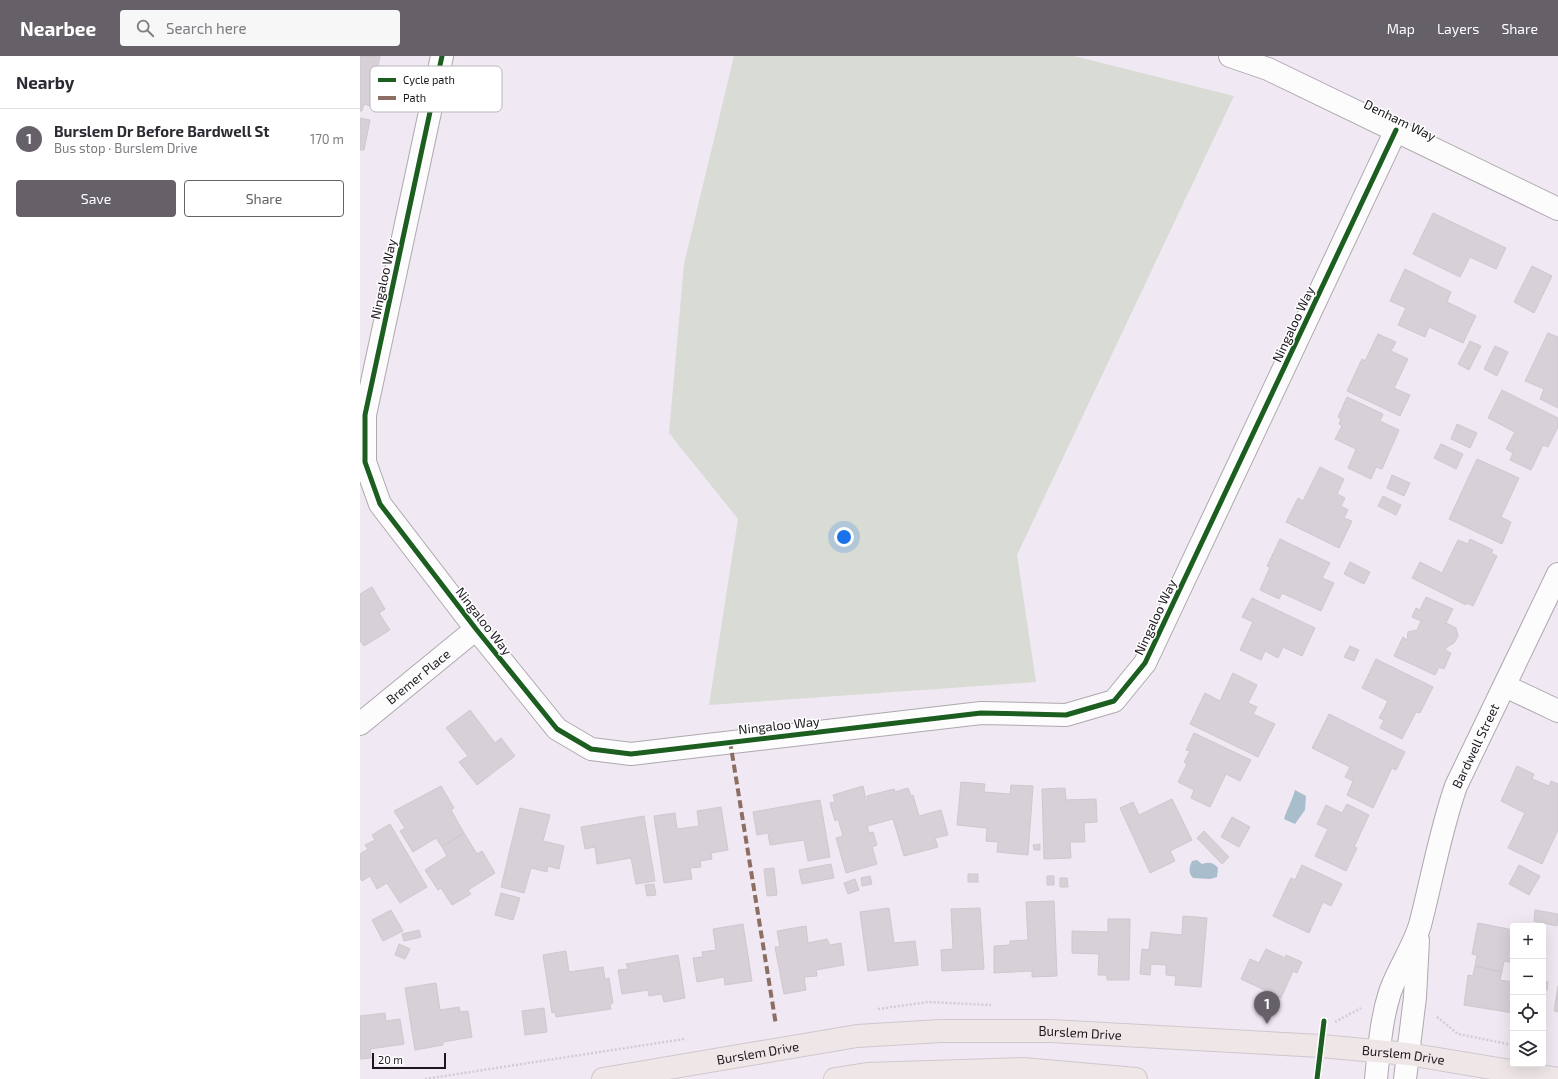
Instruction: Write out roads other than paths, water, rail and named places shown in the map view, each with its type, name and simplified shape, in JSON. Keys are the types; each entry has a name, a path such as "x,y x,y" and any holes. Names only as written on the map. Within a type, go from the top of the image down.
{"main road":[{"name":"Burslem Drive","path":"603,1079 857,1036 941,1031 1059,1032 1378,1050 1558,1079"},
{"path":"835,1079 867,1074 1023,1069 1136,1079"}],"street":[{"name":"Ningaloo Way","path":"440,66 442,56"},
{"name":"Denham Way","path":"1230,56 1268,69 1558,209"},
{"name":"Ningaloo Way","path":"430,112 365,415 365,462 380,504 476,628 557,729 591,749 631,754 981,713 1066,716 1114,701 1145,663 1396,130"},
{"name":"Bardwell Street","path":"1376,1079 1378,1050 1391,991 1419,927 1445,819 1456,786 1558,574"},
{"name":"Bremer Place","path":"360,724 476,628"},
{"path":"1505,686 1558,711"},
{"name":"Bardwell Street","path":"1406,1079 1415,997 1419,927"}],"water":[{"path":"1295,790 1306,796 1305,810 1295,824 1284,819"},
{"path":"1197,860 1202,864 1211,863 1216,866 1218,868 1217,877 1210,879 1193,878 1190,874 1190,868 1192,861"}],"place":[{"name":"Burslem Dr Before Bardwell St","path":"1267,1024"}]}
